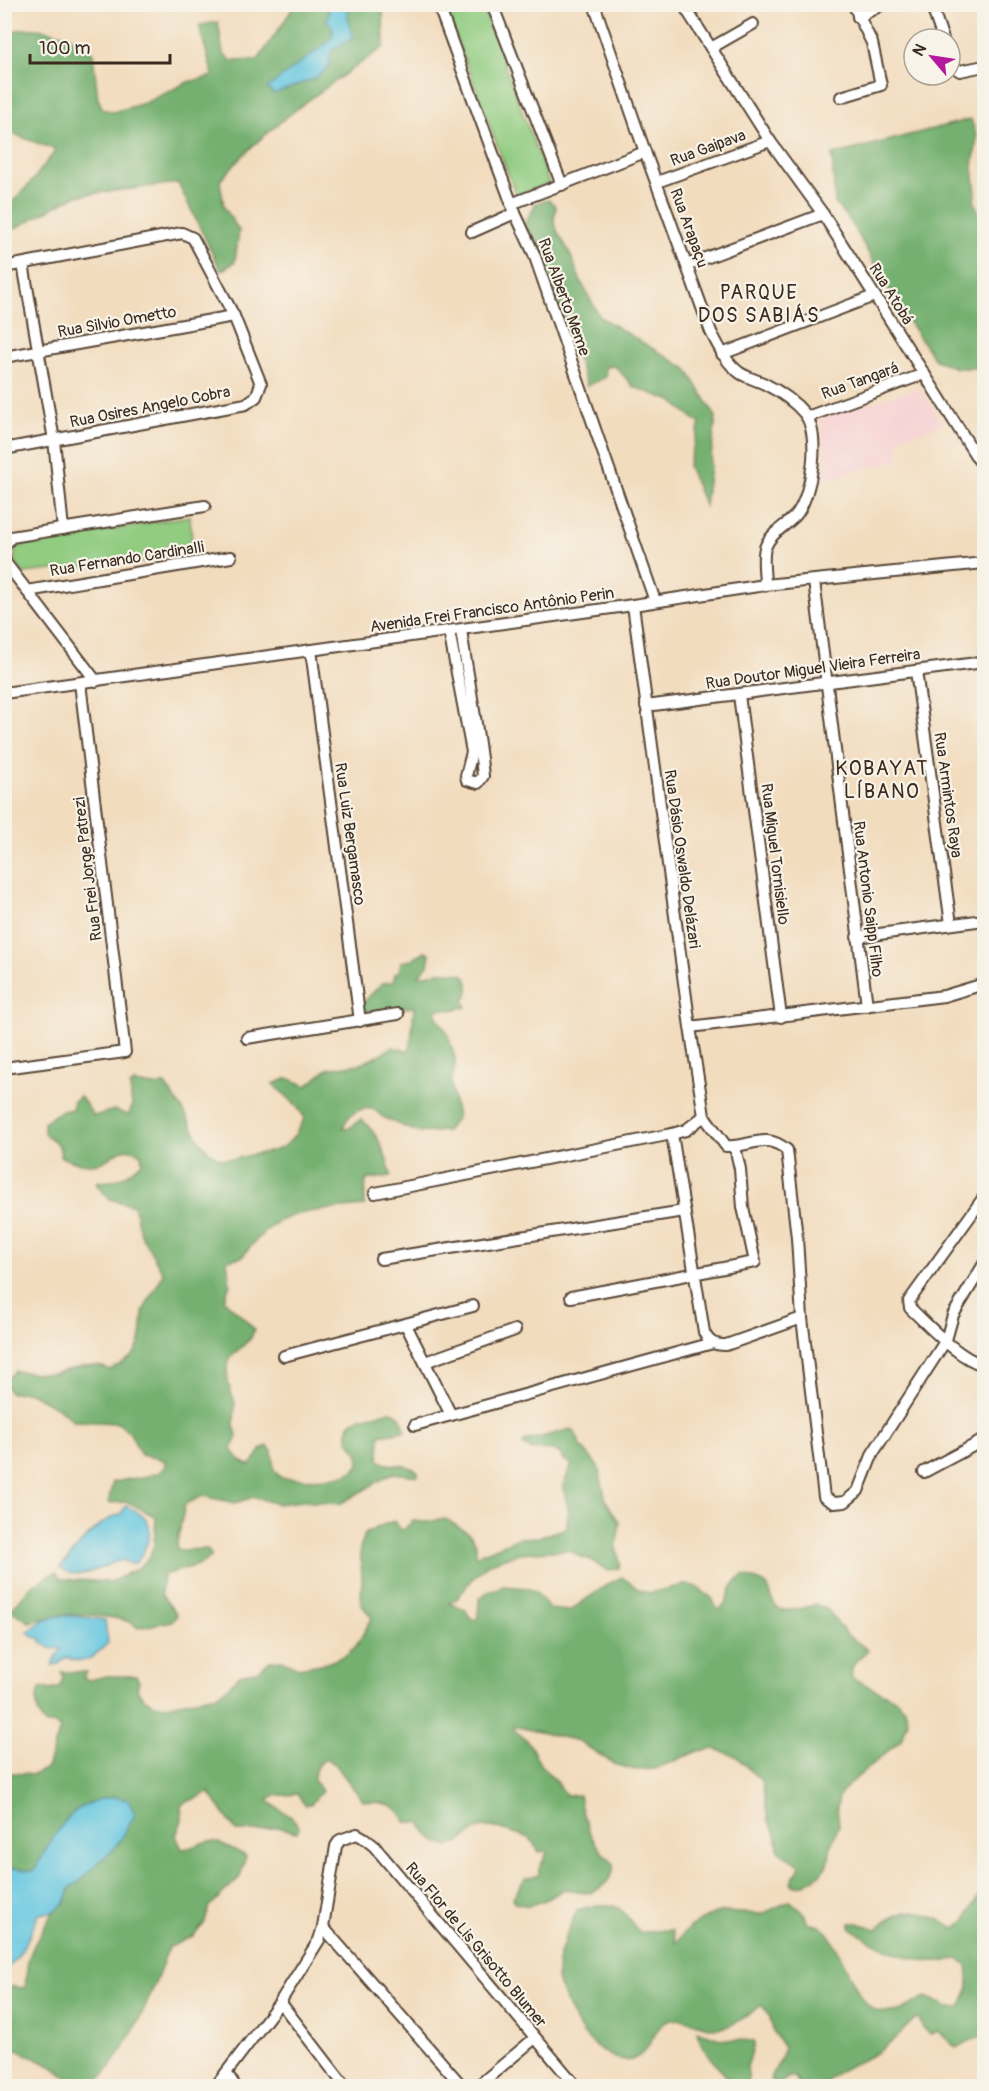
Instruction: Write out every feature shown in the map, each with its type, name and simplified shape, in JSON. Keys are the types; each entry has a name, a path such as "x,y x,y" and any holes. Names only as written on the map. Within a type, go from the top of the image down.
{"street":[{"name":"Rua Alberto Meme","path":"438,4 513,208 534,254 655,602"},
{"path":"492,4 562,185"},
{"name":"Rua Arapaçu","path":"594,4 645,152 711,332 722,354 740,373 781,394 807,417"},
{"name":"Rua Atobá","path":"683,4 770,141 823,214 978,459 984,464"},
{"path":"841,97 881,85 872,43 853,4"},
{"path":"858,17 883,4"},
{"path":"931,4 939,27"},
{"path":"711,48 753,24"},
{"path":"962,71 984,66"},
{"name":"Rua Gaipava","path":"657,182 770,141"},
{"path":"472,232 513,208 562,185 645,152"},
{"path":"687,265 823,214"},
{"name":"Rua Osires Angelo Cobra","path":"4,449 246,404 256,398 261,384 234,316 194,238 182,233 23,264"},
{"path":"4,267 23,264 54,440 63,529"},
{"path":"722,354 874,296"},
{"name":"Rua Silvio Ometto","path":"4,357 234,316"},
{"name":"Rua Tangará","path":"807,417 924,374"},
{"path":"765,585 764,550 768,542 795,515 802,504 814,464 807,417"},
{"path":"4,547 11,537 205,506"},
{"path":"4,555 5,562 96,681"},
{"name":"Rua Fernando Cardinalli","path":"27,591 231,557"},
{"name":"Avenida Frei Francisco Antônio Perin","path":"4,693 461,630 765,585 984,563"},
{"name":"Rua Antonio Saipp Filho","path":"814,581 867,1006"},
{"name":"Rua Dásio Oswaldo Delázari","path":"633,605 690,1027 705,1116"},
{"path":"449,631 472,753 466,776 467,780 478,783 483,776 481,756 461,630"},
{"name":"Rua Luiz Bergamasco","path":"311,650 360,1021"},
{"name":"Rua Doutor Miguel Vieira Ferreira","path":"646,706 984,662"},
{"name":"Rua Armintos Raya","path":"916,670 951,924"},
{"name":"Rua Frei Jorge Patrezi","path":"4,1068 125,1052 80,683"},
{"name":"Rua Miguel Tornisiello","path":"739,695 781,1017"},
{"path":"857,937 984,920"},
{"path":"690,1027 944,996 984,984"},
{"path":"246,1038 398,1014"},
{"path":"375,1194 672,1134 686,1130 705,1116 726,1146 735,1147 757,1140 777,1143 787,1150 797,1238 802,1318 824,1497 834,1503 845,1502 858,1491 873,1453 946,1340 954,1315 984,1264"},
{"path":"672,1134 704,1332 708,1340 726,1345 802,1318"},
{"path":"571,1297 755,1262 743,1207 740,1169 735,1147"},
{"path":"984,1197 909,1301 910,1308 946,1340 967,1357 984,1365"},
{"path":"381,1259 684,1212"},
{"path":"284,1356 473,1306"},
{"path":"406,1325 451,1415"},
{"path":"425,1362 515,1330"},
{"path":"415,1425 713,1343"},
{"path":"924,1472 984,1440"},
{"name":"Rua Flor de Lis Grisotto Blumer","path":"323,1927 334,1851 338,1842 347,1836 360,1835 374,1846 576,2086"},
{"path":"216,2086 280,2002 319,1940 323,1927"},
{"path":"323,1927 462,2086"},
{"path":"280,2002 345,2086"},
{"path":"478,2086 535,2038"},
{"path":"227,2074 235,2086"}],"shaded area":[{"path":"916,389 924,393 943,425 899,438 899,460 823,479 827,464 820,417"}],"green space":[{"path":"295,5 383,5 384,47 319,92 277,125 257,142 220,181 224,207 239,231 235,262 221,271 178,183 75,196 5,234 5,210 33,180 56,150 5,131 5,35 20,30 37,29 62,34 81,44 93,53 98,99 103,109 113,112 145,103 188,82 213,76 199,25 218,22 223,53 232,61 258,60"},
{"path":"444,5 482,5 549,183 516,195"},
{"path":"971,119 977,138 973,167 976,193 974,200 984,226 984,364 981,368 957,368 935,360 898,306 851,222 835,204 832,155"},
{"path":"549,200 556,206 554,221 558,233 600,317 687,369 716,417 705,506 688,466 700,424 672,401 634,387 615,366 605,367 606,377 587,386 538,245 524,225 536,203"},
{"path":"190,516 193,556 23,573 15,559 15,547"},
{"path":"425,951 430,954 428,965 419,975 435,972 463,974 468,984 464,1002 467,1007 452,1010 439,1009 436,1013 447,1032 455,1058 451,1082 457,1118 446,1131 424,1133 389,1120 372,1109 362,1109 354,1113 343,1128 348,1129 361,1119 373,1131 387,1160 391,1176 366,1180 364,1206 303,1213 284,1219 266,1230 242,1257 227,1260 230,1284 224,1300 254,1330 251,1338 230,1358 227,1369 228,1383 235,1403 234,1425 237,1436 232,1449 242,1461 251,1465 262,1449 267,1446 272,1451 274,1470 281,1478 314,1479 341,1476 358,1466 358,1454 348,1437 350,1423 357,1419 391,1411 401,1418 405,1431 380,1435 379,1460 383,1463 414,1469 418,1472 418,1476 393,1473 340,1504 303,1501 277,1504 254,1497 235,1503 203,1496 185,1504 176,1548 181,1550 207,1549 212,1556 201,1564 163,1575 161,1594 177,1615 172,1621 138,1628 123,1620 100,1616 57,1616 29,1622 11,1610 31,1586 56,1572 61,1579 111,1582 138,1568 149,1558 154,1545 156,1517 128,1502 108,1503 113,1482 152,1475 164,1469 165,1462 141,1455 130,1433 118,1423 73,1421 58,1408 32,1394 11,1393 5,1386 5,1381 15,1371 49,1374 89,1366 110,1370 129,1359 137,1350 144,1310 163,1273 140,1233 134,1206 110,1199 96,1184 98,1181 111,1181 128,1174 142,1162 141,1154 124,1150 102,1162 92,1164 69,1160 60,1156 59,1146 44,1134 44,1122 61,1111 72,1109 74,1101 80,1096 94,1116 114,1110 129,1115 132,1106 130,1086 134,1083 155,1086 164,1084 184,1111 202,1144 214,1155 232,1159 281,1148 291,1140 305,1118 295,1104 273,1084 288,1078 307,1086 327,1069 359,1064 393,1047 408,1051 411,1044 414,1007 370,1011 361,1010 362,1004 382,983 393,982 401,962 412,960"},
{"path":"571,1429 575,1432 581,1446 598,1466 606,1501 620,1523 616,1548 619,1568 608,1571 568,1550 519,1553 488,1564 470,1581 458,1598 449,1603 465,1609 470,1618 475,1620 478,1617 479,1599 486,1593 504,1586 527,1588 537,1593 549,1609 569,1611 622,1577 640,1590 649,1593 683,1585 695,1586 712,1598 720,1610 734,1584 743,1575 765,1584 778,1609 795,1610 816,1604 828,1610 846,1634 868,1650 853,1665 852,1678 897,1700 905,1709 908,1721 901,1740 846,1787 839,1797 837,1807 839,1825 831,1846 828,1864 820,1874 804,1885 791,1884 800,1865 778,1849 776,1834 768,1820 762,1782 736,1756 714,1749 698,1751 655,1769 635,1770 614,1764 579,1741 513,1726 513,1729 528,1741 541,1766 558,1783 566,1796 579,1795 590,1832 602,1853 613,1865 609,1879 597,1890 582,1893 564,1889 548,1899 529,1906 515,1903 513,1897 525,1879 539,1875 539,1869 547,1853 539,1852 530,1838 501,1829 484,1827 456,1844 444,1845 434,1840 420,1822 405,1822 398,1810 388,1804 363,1801 335,1764 327,1759 315,1770 314,1781 322,1791 311,1804 305,1805 297,1794 273,1796 268,1799 296,1822 299,1827 297,1832 277,1827 259,1831 236,1831 209,1792 181,1805 182,1820 176,1836 182,1849 210,1841 226,1846 246,1856 240,1877 210,1906 204,1924 193,1936 168,1948 139,2019 120,2053 97,2083 80,2085 73,2083 53,2067 5,2044 5,1986 25,1988 28,1960 53,1912 65,1903 70,1888 110,1853 120,1841 115,1797 99,1800 74,1812 56,1833 34,1871 5,1867 4,1772 33,1775 47,1768 60,1729 55,1724 46,1725 40,1716 37,1696 42,1687 50,1690 60,1687 63,1677 61,1672 87,1672 83,1678 88,1680 107,1676 136,1676 139,1681 137,1689 143,1698 154,1704 166,1706 216,1695 240,1675 257,1671 270,1661 282,1660 298,1668 327,1663 346,1655 356,1646 372,1618 361,1604 360,1548 365,1534 394,1521 402,1531 413,1521 446,1519 470,1534 476,1544 476,1556 519,1538 538,1537 564,1529 567,1526 568,1508 563,1485 572,1464 564,1460 556,1451 533,1450 522,1445 526,1441"},
{"path":"984,1886 984,2037 968,2041 956,2048 938,2031 931,2034 922,2026 919,2018 915,2019 881,2050 841,2070 824,2086 799,2086 795,2077 789,2077 778,2084 771,2080 784,2048 773,2031 770,2017 762,2005 730,2026 712,2028 681,2019 668,2021 658,2029 644,2052 631,2060 625,2060 605,2053 584,2034 558,1982 557,1968 561,1951 577,1910 602,1905 614,1906 624,1913 640,1932 672,1930 676,1943 689,1927 715,1913 762,1914 790,1901 804,1913 808,1924 820,1925 830,1936 857,1990 874,2010 899,2011 926,1997 949,2007 960,2007 969,1987 967,1966 958,1959 929,1961 897,1954 868,1939 850,1927 850,1923 877,1929 897,1915 915,1912 934,1917 955,1928 966,1920"},
{"path":"697,2031 721,2039 754,2041 747,2067 749,2086 737,2086 722,2072 704,2049"}],"water":[{"path":"346,5 354,37 331,51 329,67 315,78 274,94 267,88 327,43 333,35 332,26 327,21 330,7"},
{"path":"126,1506 143,1517 150,1529 147,1544 137,1562 132,1564 121,1560 83,1574 68,1572 60,1568 95,1529 121,1514"},
{"path":"58,1616 105,1620 108,1643 89,1659 79,1661 66,1657 59,1664 52,1665 61,1649 54,1649 41,1643 42,1639 28,1632 43,1620"},
{"path":"115,1797 128,1800 135,1814 120,1841 110,1853 70,1888 65,1903 53,1912 39,1914 21,1951 5,1971 5,1867 34,1871 56,1833 74,1812 85,1805"}],"district":[{"name":"PARQUE DOS SABIÁS","path":"759,304"},
{"name":"KOBAYAT LÍBANO","path":"882,780"}]}
